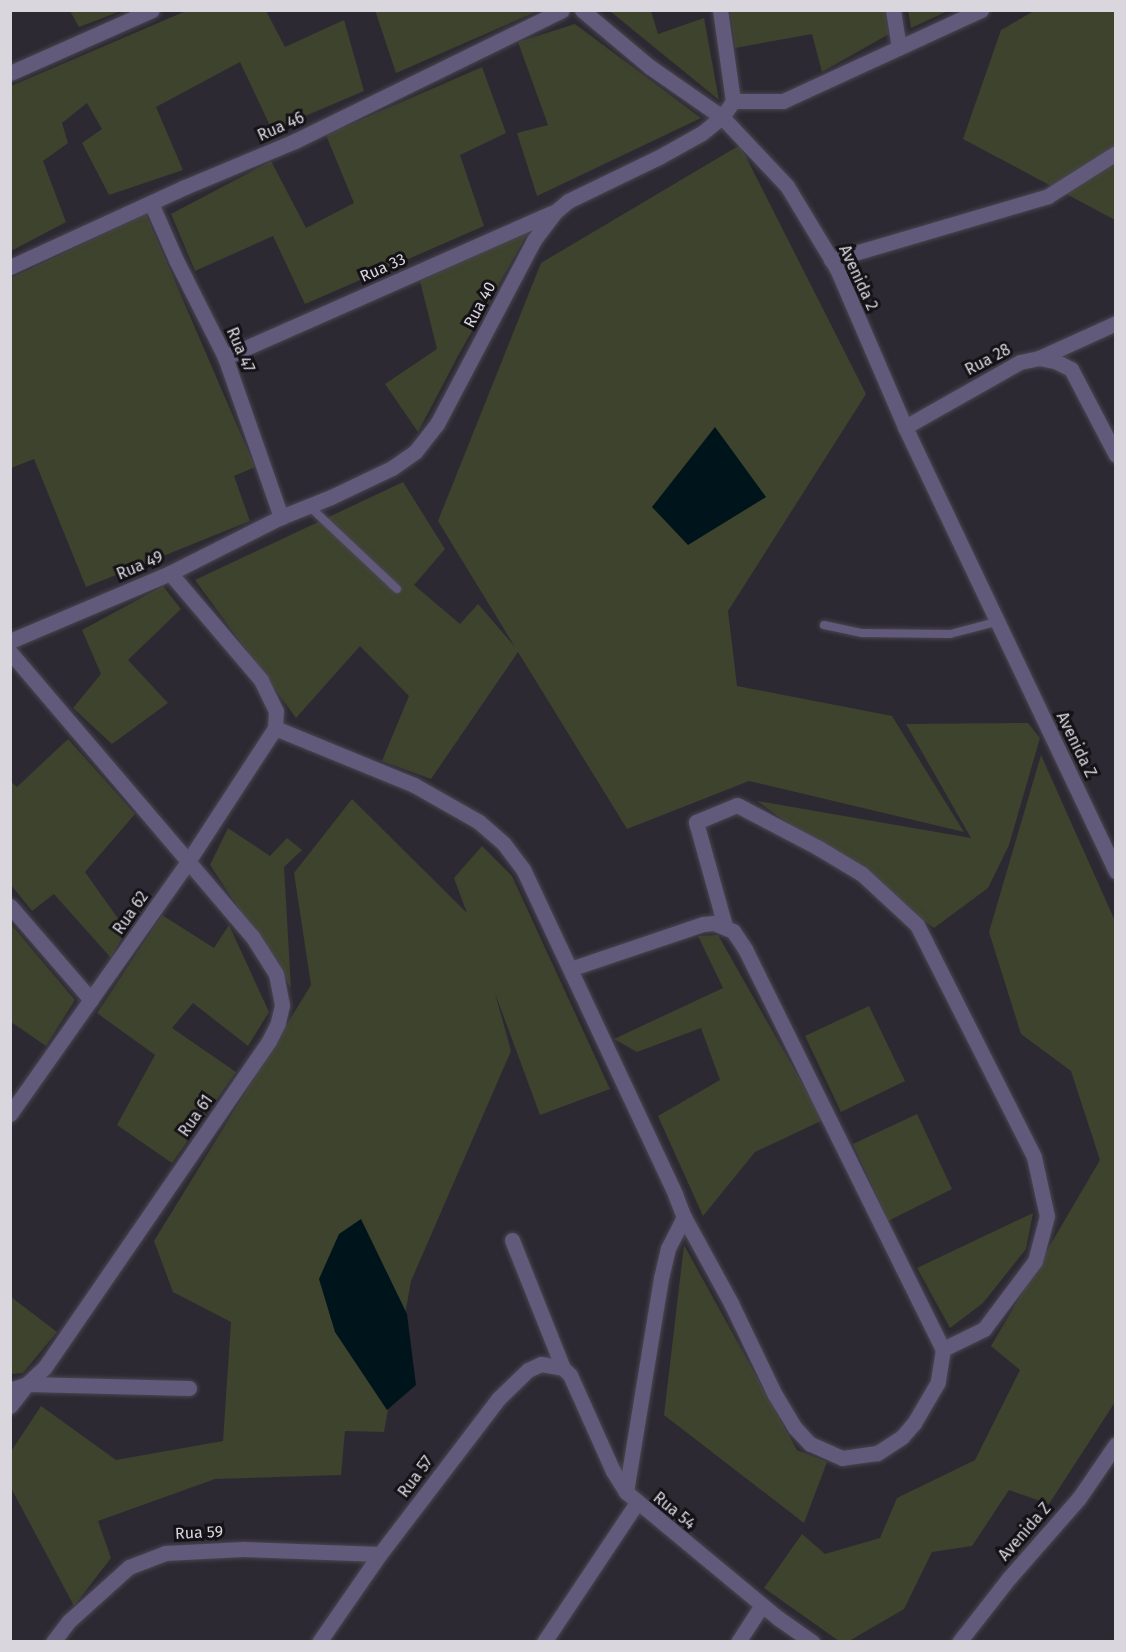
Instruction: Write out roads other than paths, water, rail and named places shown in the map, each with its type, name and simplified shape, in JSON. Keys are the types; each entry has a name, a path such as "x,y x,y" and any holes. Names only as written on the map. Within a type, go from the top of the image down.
{"street":[{"path":"10,73 152,10"},
{"name":"Rua 46","path":"10,267 295,141 562,10"},
{"name":"Avenida 2","path":"582,10 650,67 722,117 787,186 831,260 905,427 999,629"},
{"path":"720,10 734,101 783,100 981,10"},
{"path":"893,10 899,48"},
{"name":"Rua 40","path":"281,517 392,468 424,443 437,424 534,240 555,212 568,201 676,148 722,117 734,101"},
{"path":"831,260 1048,196 1116,153"},
{"name":"Rua 47","path":"152,203 176,260 225,357 281,517"},
{"name":"Rua 33","path":"225,357 555,212"},
{"name":"Rua 28","path":"905,427 1020,362 1039,358 1116,323"},
{"path":"1039,358 1055,361 1071,369 1116,455"},
{"name":"Rua 49","path":"10,641 170,573 281,517"},
{"path":"170,573 261,680 276,711 275,728 414,785 479,822 504,844 523,869 684,1217 730,1303 775,1395 795,1428 810,1444 842,1458 877,1453 902,1437 914,1423 934,1391 938,1382 943,1349 745,949 733,931 714,923 689,927 570,969"},
{"name":"Avenida Z","path":"999,629 1116,871"},
{"name":"Rua 61","path":"10,652 252,936 276,974 282,1005 278,1023 269,1041 45,1367 27,1384 10,1406"},
{"name":"Rua 62","path":"10,1114 189,860 275,728"},
{"path":"725,926 696,822 737,805 817,847 862,874 917,925 1034,1157 1047,1216 1035,1261 984,1329 943,1349"},
{"path":"10,906 91,1000"},
{"path":"544,1641 631,1498 660,1278 669,1248 684,1217"},
{"name":"Rua 54","path":"512,1240 563,1368 570,1375 613,1471 631,1498 762,1605 812,1641"},
{"name":"Rua 57","path":"319,1641 380,1554 500,1398 528,1370 541,1364 563,1368"},
{"path":"10,1390 27,1384 189,1388"},
{"name":"Avenida Z","path":"959,1641 1009,1578 1078,1498 1116,1444"},
{"name":"Rua 59","path":"53,1641 69,1621 129,1567 165,1553 243,1549 380,1554"},
{"path":"738,1641 762,1605"}],"lane":[{"path":"309,506 397,589"},
{"path":"824,626 862,633 950,634 999,629"}],"water":[{"path":"715,427 766,497 688,545 652,507"},
{"path":"361,1219 407,1314 416,1385 387,1410 335,1332 319,1279 339,1234"}]}
